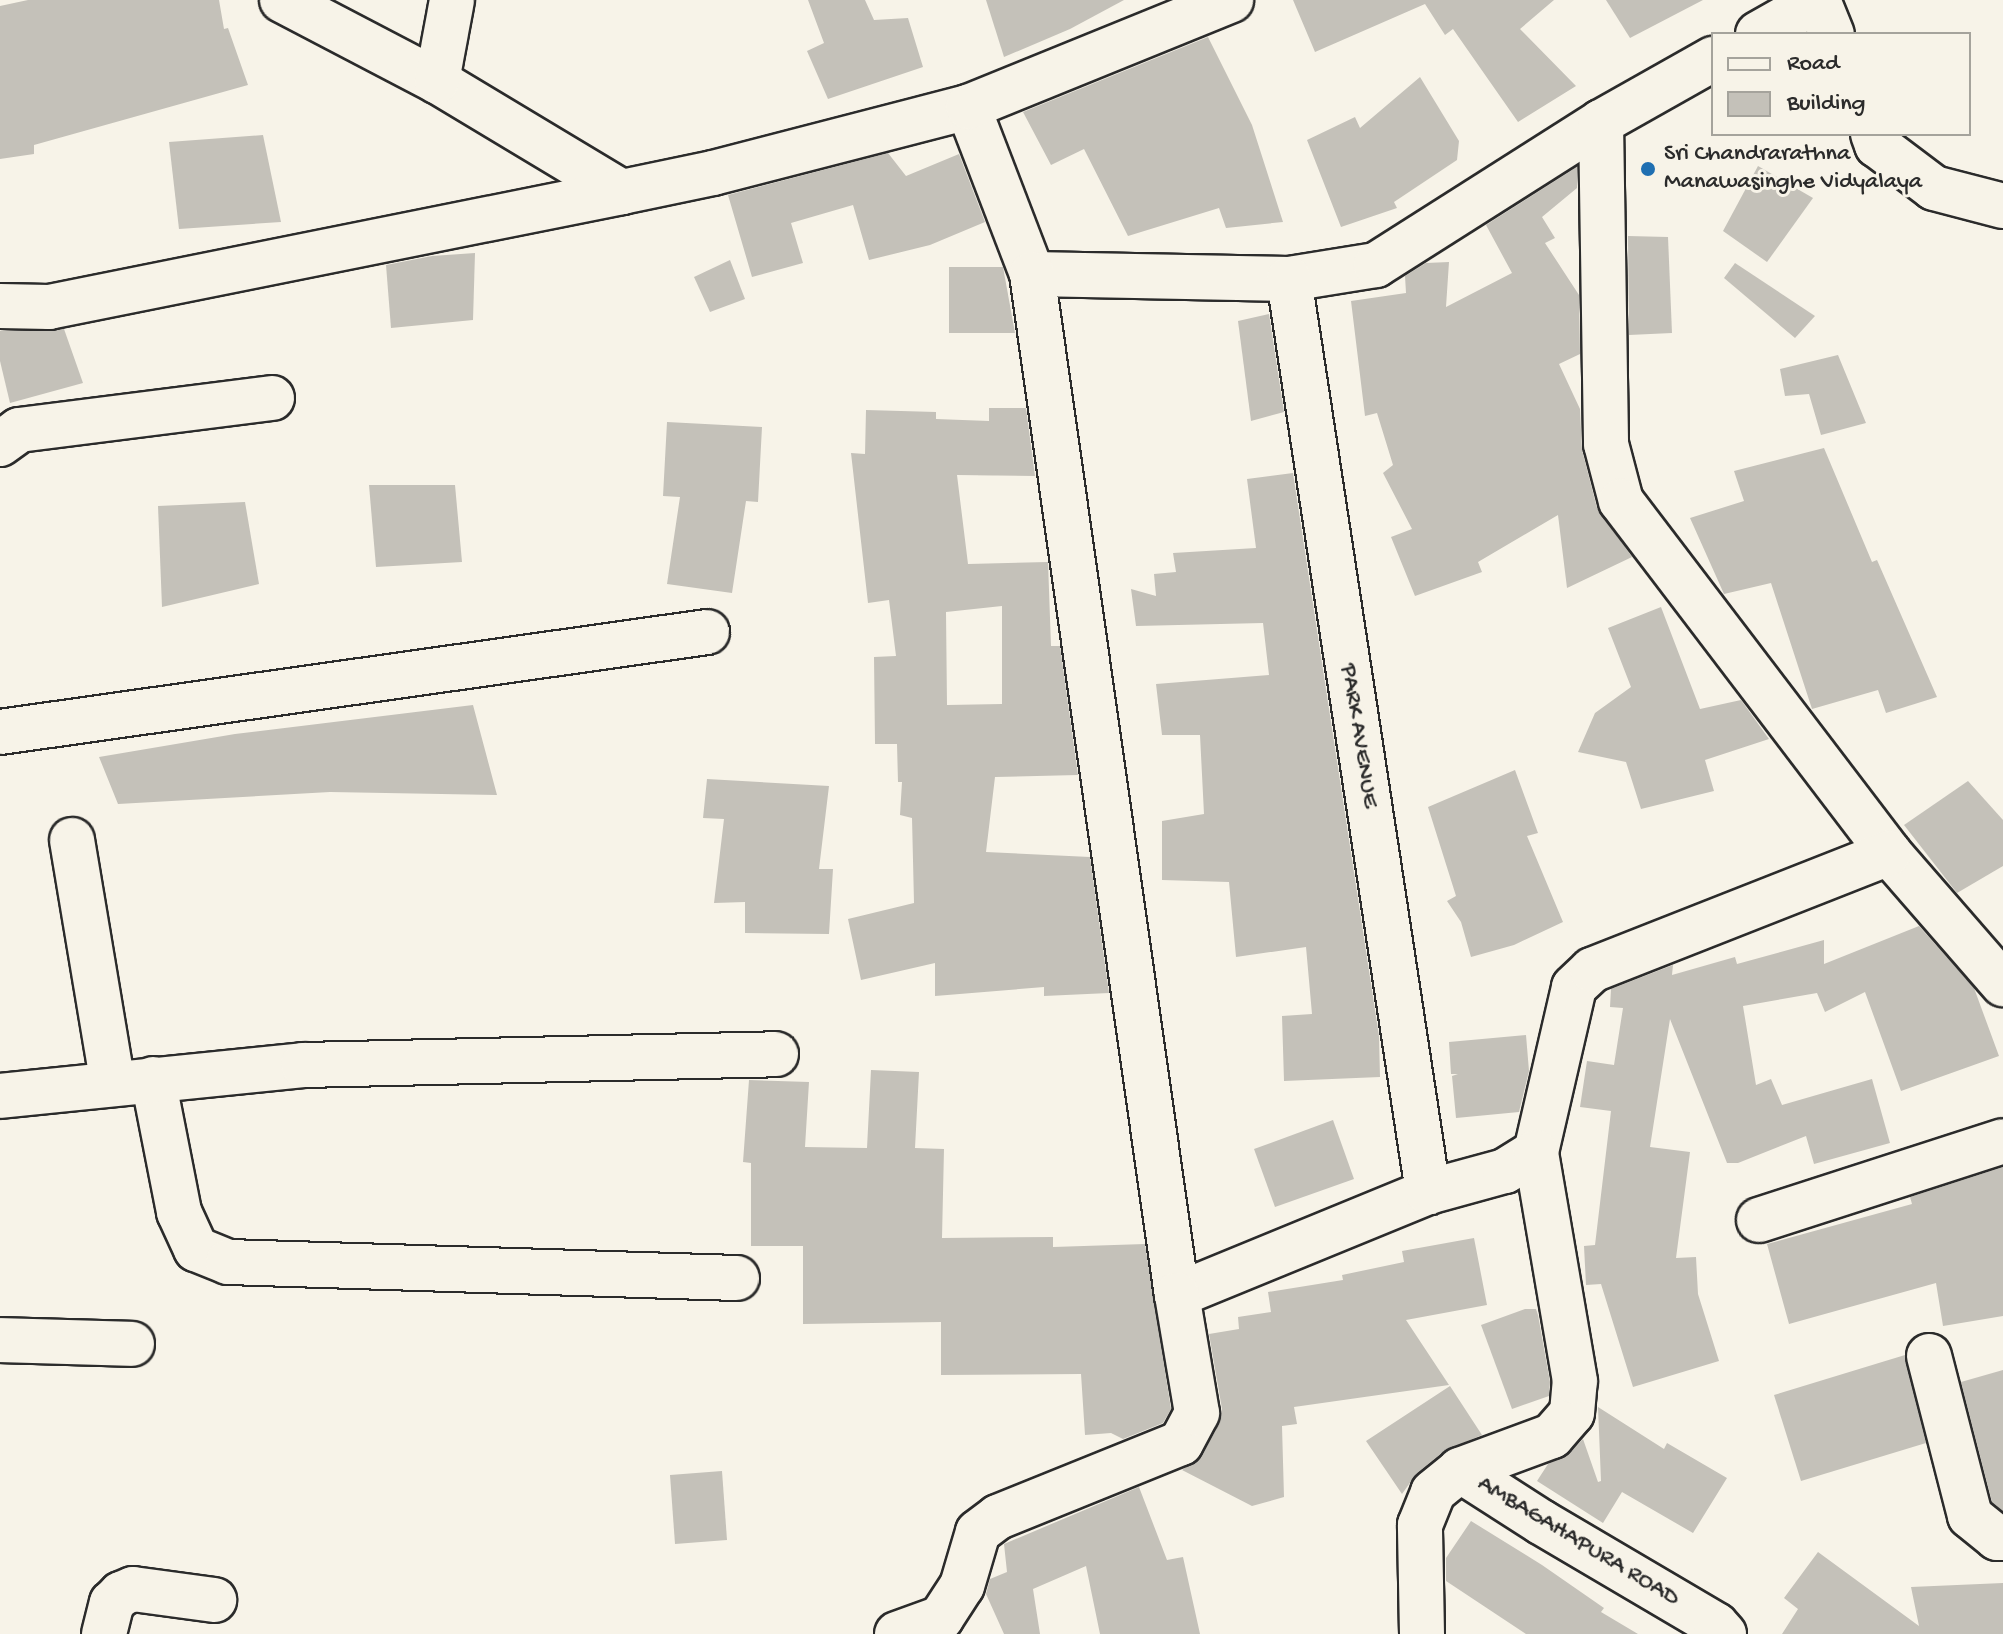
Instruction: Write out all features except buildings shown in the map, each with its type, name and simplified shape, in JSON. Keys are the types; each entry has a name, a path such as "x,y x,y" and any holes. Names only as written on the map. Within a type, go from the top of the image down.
{"street":[{"path":"282,0 437,81 622,192"},
{"path":"437,81 452,0"},
{"path":"0,306 49,307 713,173 968,107 1231,0"},
{"path":"1762,32 1818,0 1831,32"},
{"path":"1032,274 1289,279 1376,265 1601,122 1711,60"},
{"path":"897,1634 941,1618 962,1586 978,1532 998,1517 1181,1443 1197,1413 1177,1295 1032,274 968,107"},
{"path":"1601,122 1606,444 1621,501 1889,853 2003,984"},
{"path":"1874,136 1877,145 1934,188 2003,206"},
{"name":"PARK AVENUE","path":"1289,279 1428,1192"},
{"path":"0,444 19,430 272,398"},
{"path":"0,732 707,632"},
{"path":"72,840 133,1082 179,1212 196,1249 228,1262 737,1278"},
{"path":"1460,1470 1552,1436 1572,1413 1575,1381 1536,1152 1574,987 1592,970 1889,853"},
{"path":"0,1096 303,1065 776,1054"},
{"path":"1759,1220 2003,1141"},
{"path":"1177,1295 1428,1192 1505,1171 1536,1152"},
{"path":"0,1340 132,1344"},
{"path":"1929,1356 1970,1516 1997,1538 2003,1538"},
{"name":"AMBAGAHAPURA ROAD","path":"1422,1634 1420,1525 1433,1492 1460,1470 1541,1522 1716,1625 1724,1634"},
{"path":"104,1634 112,1603 121,1594 133,1589 214,1600"}],"place":[{"name":"Sri Chandrarathna Manawasinghe Vidyalaya","path":"1648,169"}]}
